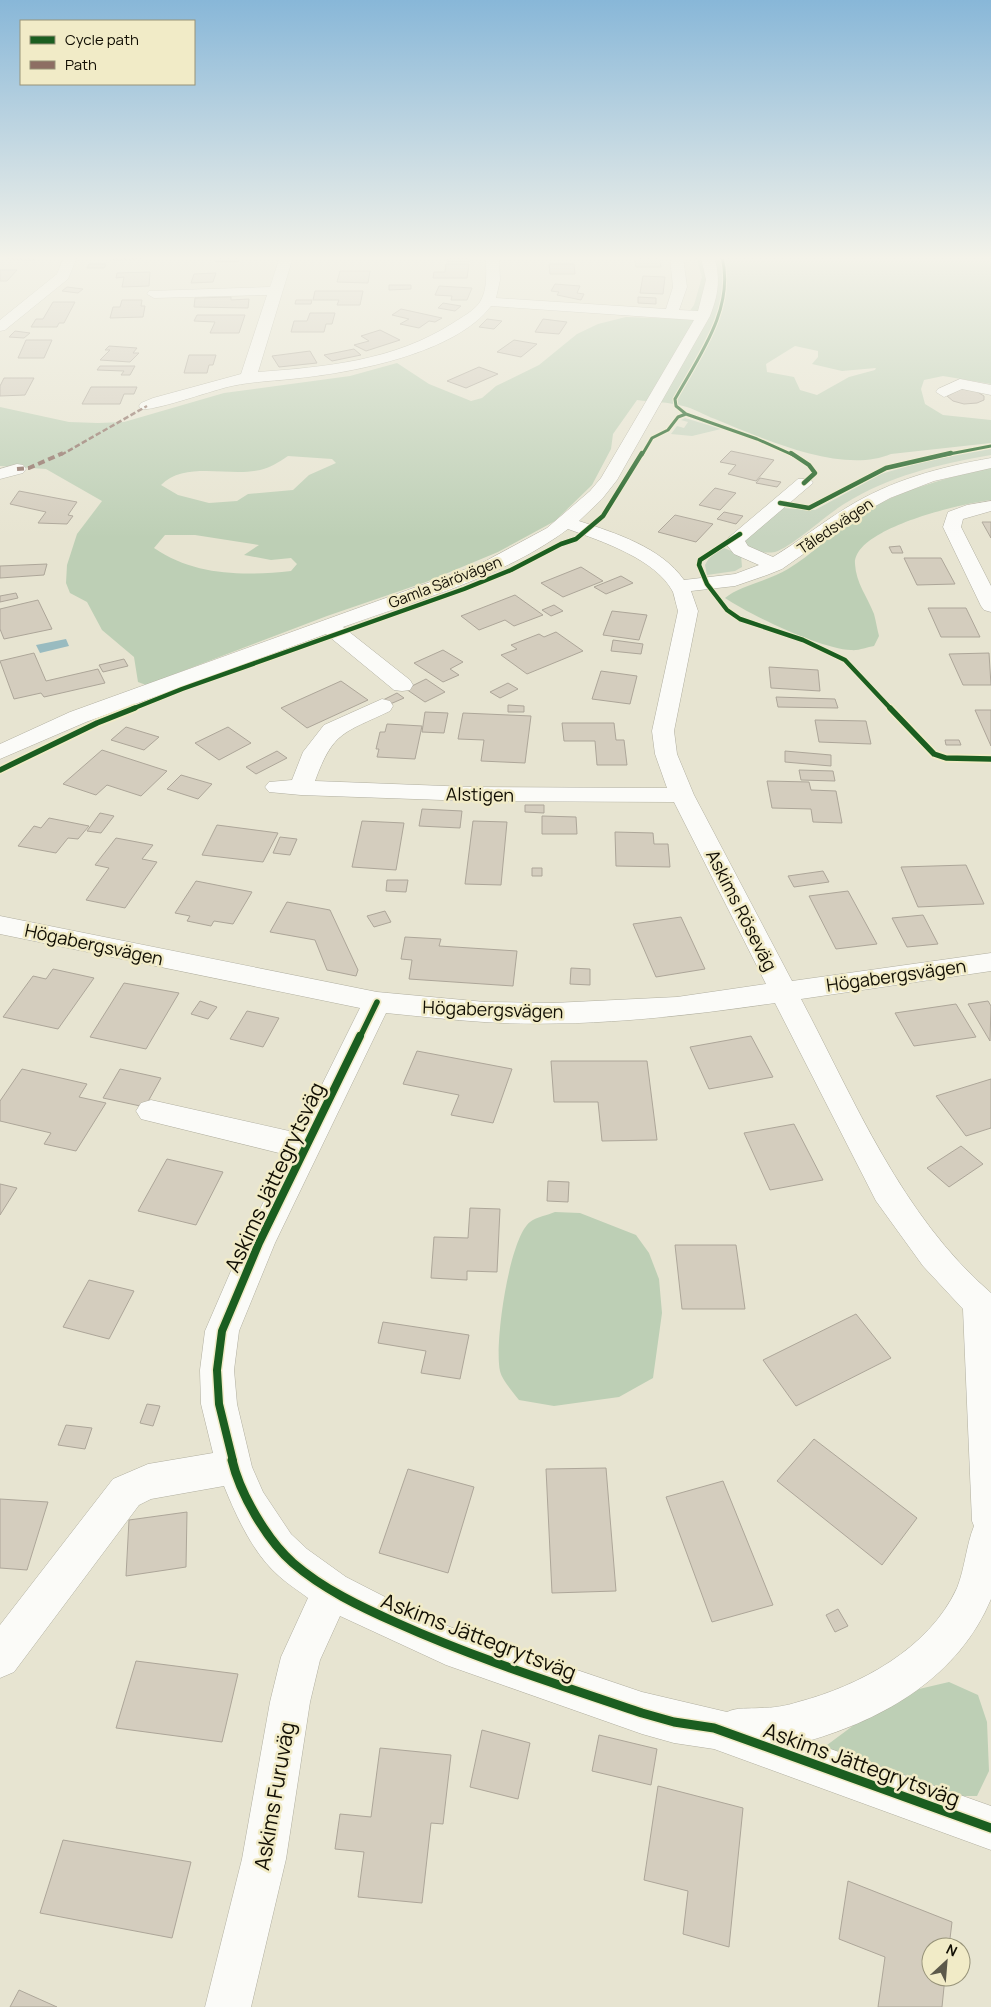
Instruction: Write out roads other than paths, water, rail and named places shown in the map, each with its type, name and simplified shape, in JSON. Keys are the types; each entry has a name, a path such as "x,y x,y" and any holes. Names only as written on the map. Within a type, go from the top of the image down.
{"street":[{"path":"248,378 256,351"},
{"path":"147,406 177,395 248,378 329,369 391,356 403,351"},
{"name":"Gamla Särövägen","path":"4,745 487,568 542,540 567,523 593,500 608,480 683,351"},
{"path":"944,392 960,384 991,390"},
{"name":"Tåledsvägen","path":"679,586 735,580 775,564 854,510 884,494 930,476 991,463"},
{"path":"0,474 17,469"},
{"path":"775,564 741,550 735,544 736,539 804,483"},
{"path":"991,506 960,512 954,516 952,527 991,606"},
{"name":"Askims Röseväg","path":"567,523 615,540 634,550 663,568 679,586 688,611 664,731 666,754 682,795 887,1192 917,1236 944,1269 985,1308"},
{"path":"329,626 402,685"},
{"path":"301,788 314,752 328,734 346,722 382,706"},
{"name":"Alstigen","path":"277,788 471,794 682,795"},
{"name":"Högabergsvägen","path":"0,925 376,1002 486,1012 553,1013 677,1007 991,962"},
{"name":"Askims Jättegrytsväg","path":"376,1002 259,1243 222,1331 217,1370 219,1404 234,1467 250,1505 278,1547 293,1563 332,1591 374,1614 446,1645 642,1713 674,1722 752,1731 794,1725 857,1703 910,1671 936,1649 960,1620 973,1596 991,1531"},
{"path":"151,1111 306,1147"},
{"path":"985,1308 991,1521"},
{"path":"0,1658 126,1492 148,1482 234,1467"},
{"name":"Askims Furuväg","path":"228,2007 264,1859 292,1693 301,1657 332,1591"},
{"name":"Askims Jättegrytsväg","path":"714,1728 991,1828"}],"water":[{"path":"66,639 69,646 40,653 36,645"}]}
